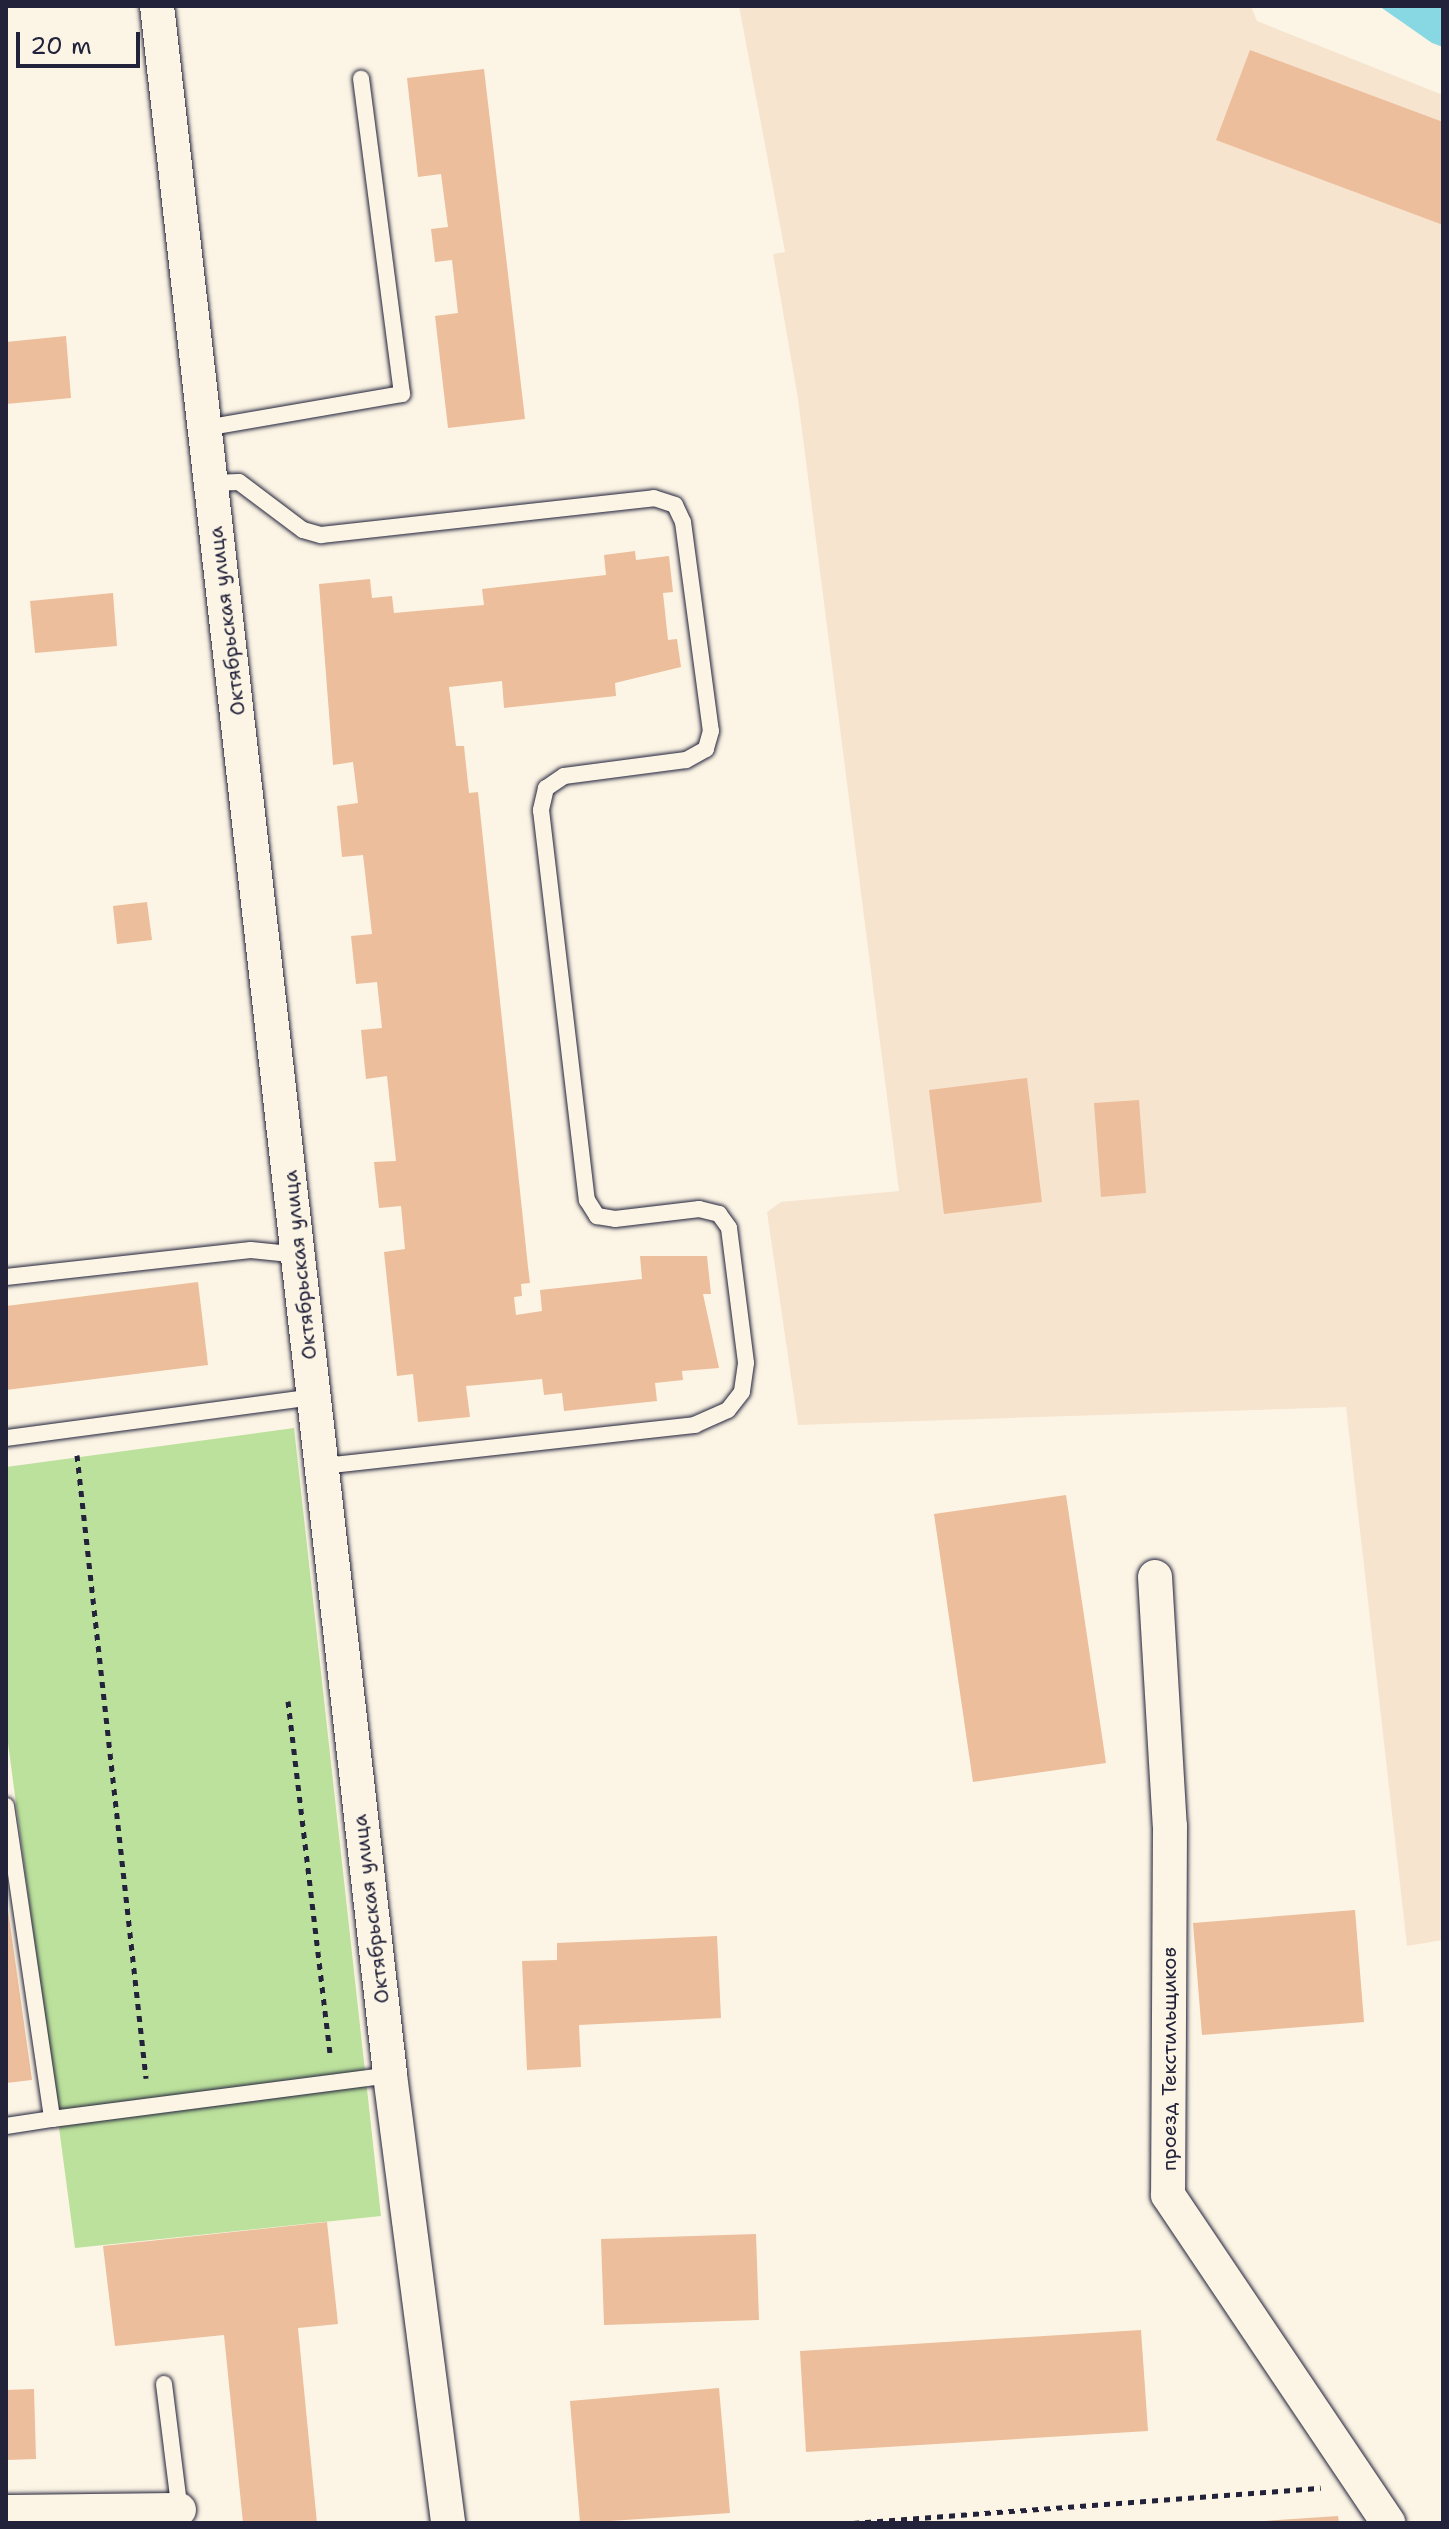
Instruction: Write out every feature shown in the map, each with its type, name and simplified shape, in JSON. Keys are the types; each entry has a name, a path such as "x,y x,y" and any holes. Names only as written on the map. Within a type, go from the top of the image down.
{"street":[{"name":"Октябрьская улица","path":"157,6 390,2075 448,2523"},
{"name":"проезд Текстильщиков","path":"1155,1577 1170,1826 1168,2195 1388,2523"},
{"path":"6,2512 180,2516"}],"lane":[{"path":"205,428 402,394 361,79"},
{"path":"211,483 239,482 303,530 321,535 654,498 675,505 683,522 711,731 706,749 686,760 564,776 546,788 541,810 587,1200 597,1216 615,1219 699,1209 719,1214 731,1243 746,1363 742,1392 728,1410 695,1425 321,1466"},
{"path":"6,1277 251,1250 300,1255"},
{"path":"6,1438 314,1397"},
{"path":"6,1806 52,2119"},
{"path":"6,2126 390,2075"},
{"path":"164,2384 180,2516"}],"path":[{"path":"74,1429 150,2106"},
{"path":"288,1701 334,2083"},
{"path":"853,2523 1362,2485"}],"shaded area":[{"path":"739,6 1251,6 1257,21 1443,95 1443,1940 1407,1946 1346,1407 798,1425 767,1212 781,1202 899,1191 798,399 773,254 785,252"}],"green space":[{"path":"294,1428 381,2216 75,2248 6,1728 6,1467"}],"water":[{"path":"1379,6 1443,6 1443,47 1432,43"}],"building":[{"path":"1250,50 1443,122 1443,225 1216,140"},
{"path":"484,69 525,419 448,428 435,316 458,313 452,260 435,262 431,229 448,227 441,174 418,177 407,78"},
{"path":"66,336 71,398 6,404 6,342"},
{"path":"635,551 636,560 669,556 673,592 663,593 668,640 677,639 681,667 615,683 616,696 504,708 502,681 449,687 456,746 464,746 469,793 478,792 530,1283 521,1284 522,1296 514,1297 516,1315 542,1311 540,1290 642,1279 640,1256 707,1256 711,1294 703,1294 719,1368 682,1371 683,1380 655,1383 657,1401 564,1411 562,1393 544,1395 542,1379 466,1386 470,1417 418,1422 413,1374 397,1376 384,1252 405,1249 401,1206 379,1208 374,1162 396,1161 387,1076 366,1079 361,1030 382,1028 377,982 356,984 351,936 372,934 363,855 342,857 337,806 358,803 353,762 333,765 319,584 370,579 372,598 392,596 394,613 484,605 482,589 606,575 604,555"},
{"path":"113,593 117,646 35,653 30,601"},
{"path":"147,902 152,940 117,944 113,906"},
{"path":"1027,1078 1042,1202 944,1214 929,1090"},
{"path":"1139,1100 1146,1193 1101,1197 1094,1103"},
{"path":"198,1282 208,1365 6,1390 6,1306"},
{"path":"1066,1495 1106,1763 973,1782 934,1514"},
{"path":"6,1896 32,2080 6,2083"},
{"path":"1355,1910 1364,2022 1202,2035 1193,1923"},
{"path":"717,1936 721,2018 579,2025 581,2067 527,2070 522,1961 557,1960 557,1943"},
{"path":"327,2222 338,2324 298,2328 317,2523 243,2523 224,2335 115,2346 103,2246"},
{"path":"756,2234 759,2320 604,2325 601,2239"},
{"path":"1141,2330 1148,2431 806,2452 800,2351"},
{"path":"719,2388 730,2513 580,2523 570,2401"},
{"path":"34,2389 36,2459 6,2460 6,2390"},
{"path":"1338,2516 1339,2523 1264,2523 1264,2521"}]}
